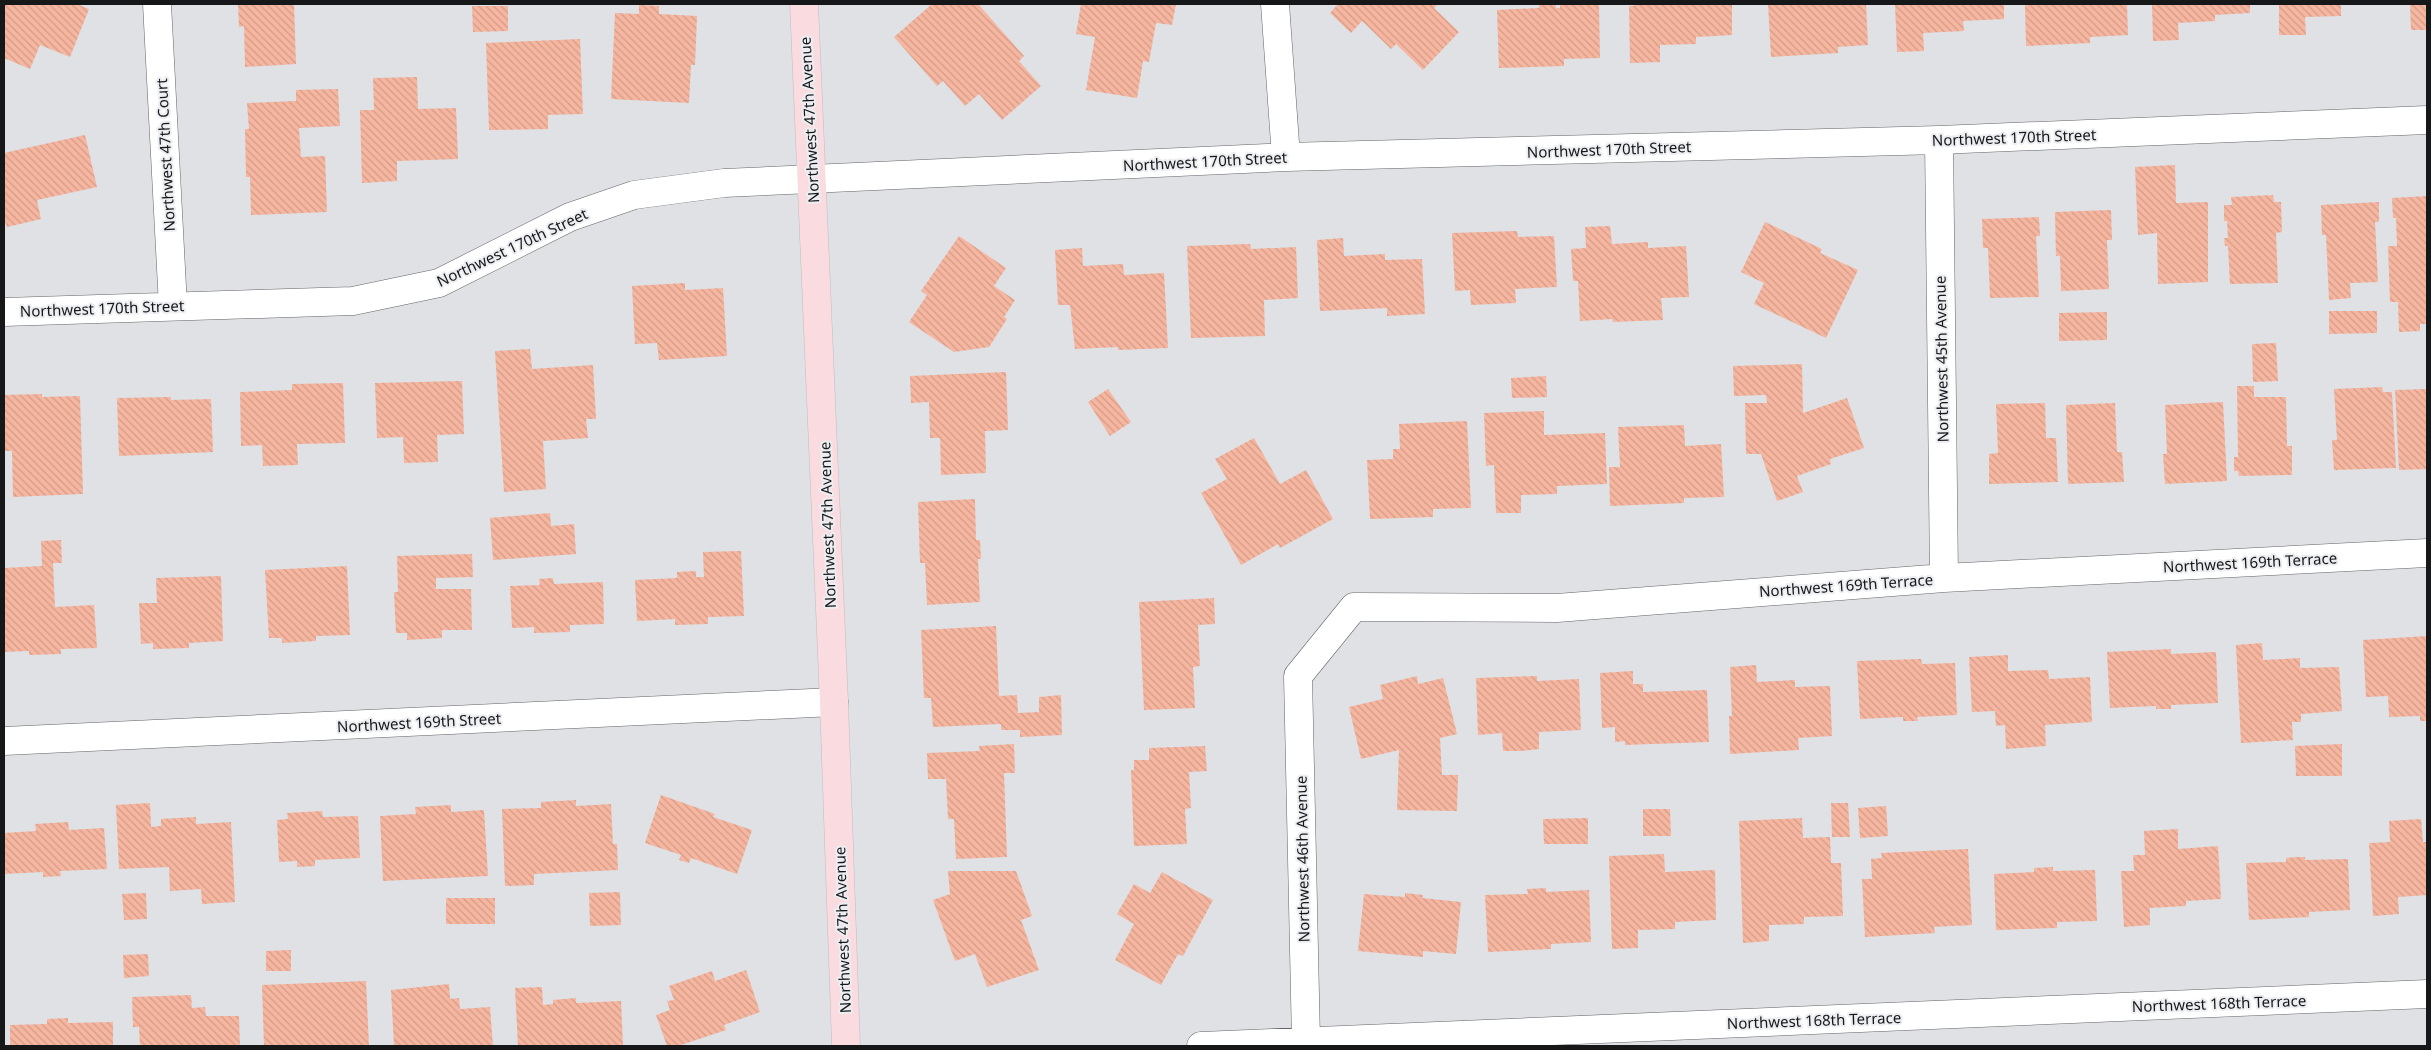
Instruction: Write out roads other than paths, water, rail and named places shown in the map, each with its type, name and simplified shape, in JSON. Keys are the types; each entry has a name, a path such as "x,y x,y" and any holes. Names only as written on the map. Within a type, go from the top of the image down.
{"main road":[{"name":"Northwest 47th Avenue","path":"804,4 813,181 846,1046"}],"street":[{"name":"Northwest 47th Court","path":"158,4 173,306"},
{"path":"1275,4 1286,157"},
{"name":"Northwest 170th Street","path":"4,312 353,301 439,283 570,217 634,195 724,183 813,181 1286,157 1939,140 2427,120"},
{"name":"Northwest 45th Avenue","path":"1939,140 1944,578"},
{"name":"Northwest 169th Terrace","path":"1298,676 1354,607 1557,608 1944,578 2427,553"},
{"name":"Northwest 46th Avenue","path":"1298,676 1306,1041"},
{"name":"Northwest 169th Street","path":"4,741 834,702"},
{"name":"Northwest 168th Terrace","path":"1201,1046 2427,994"}]}
